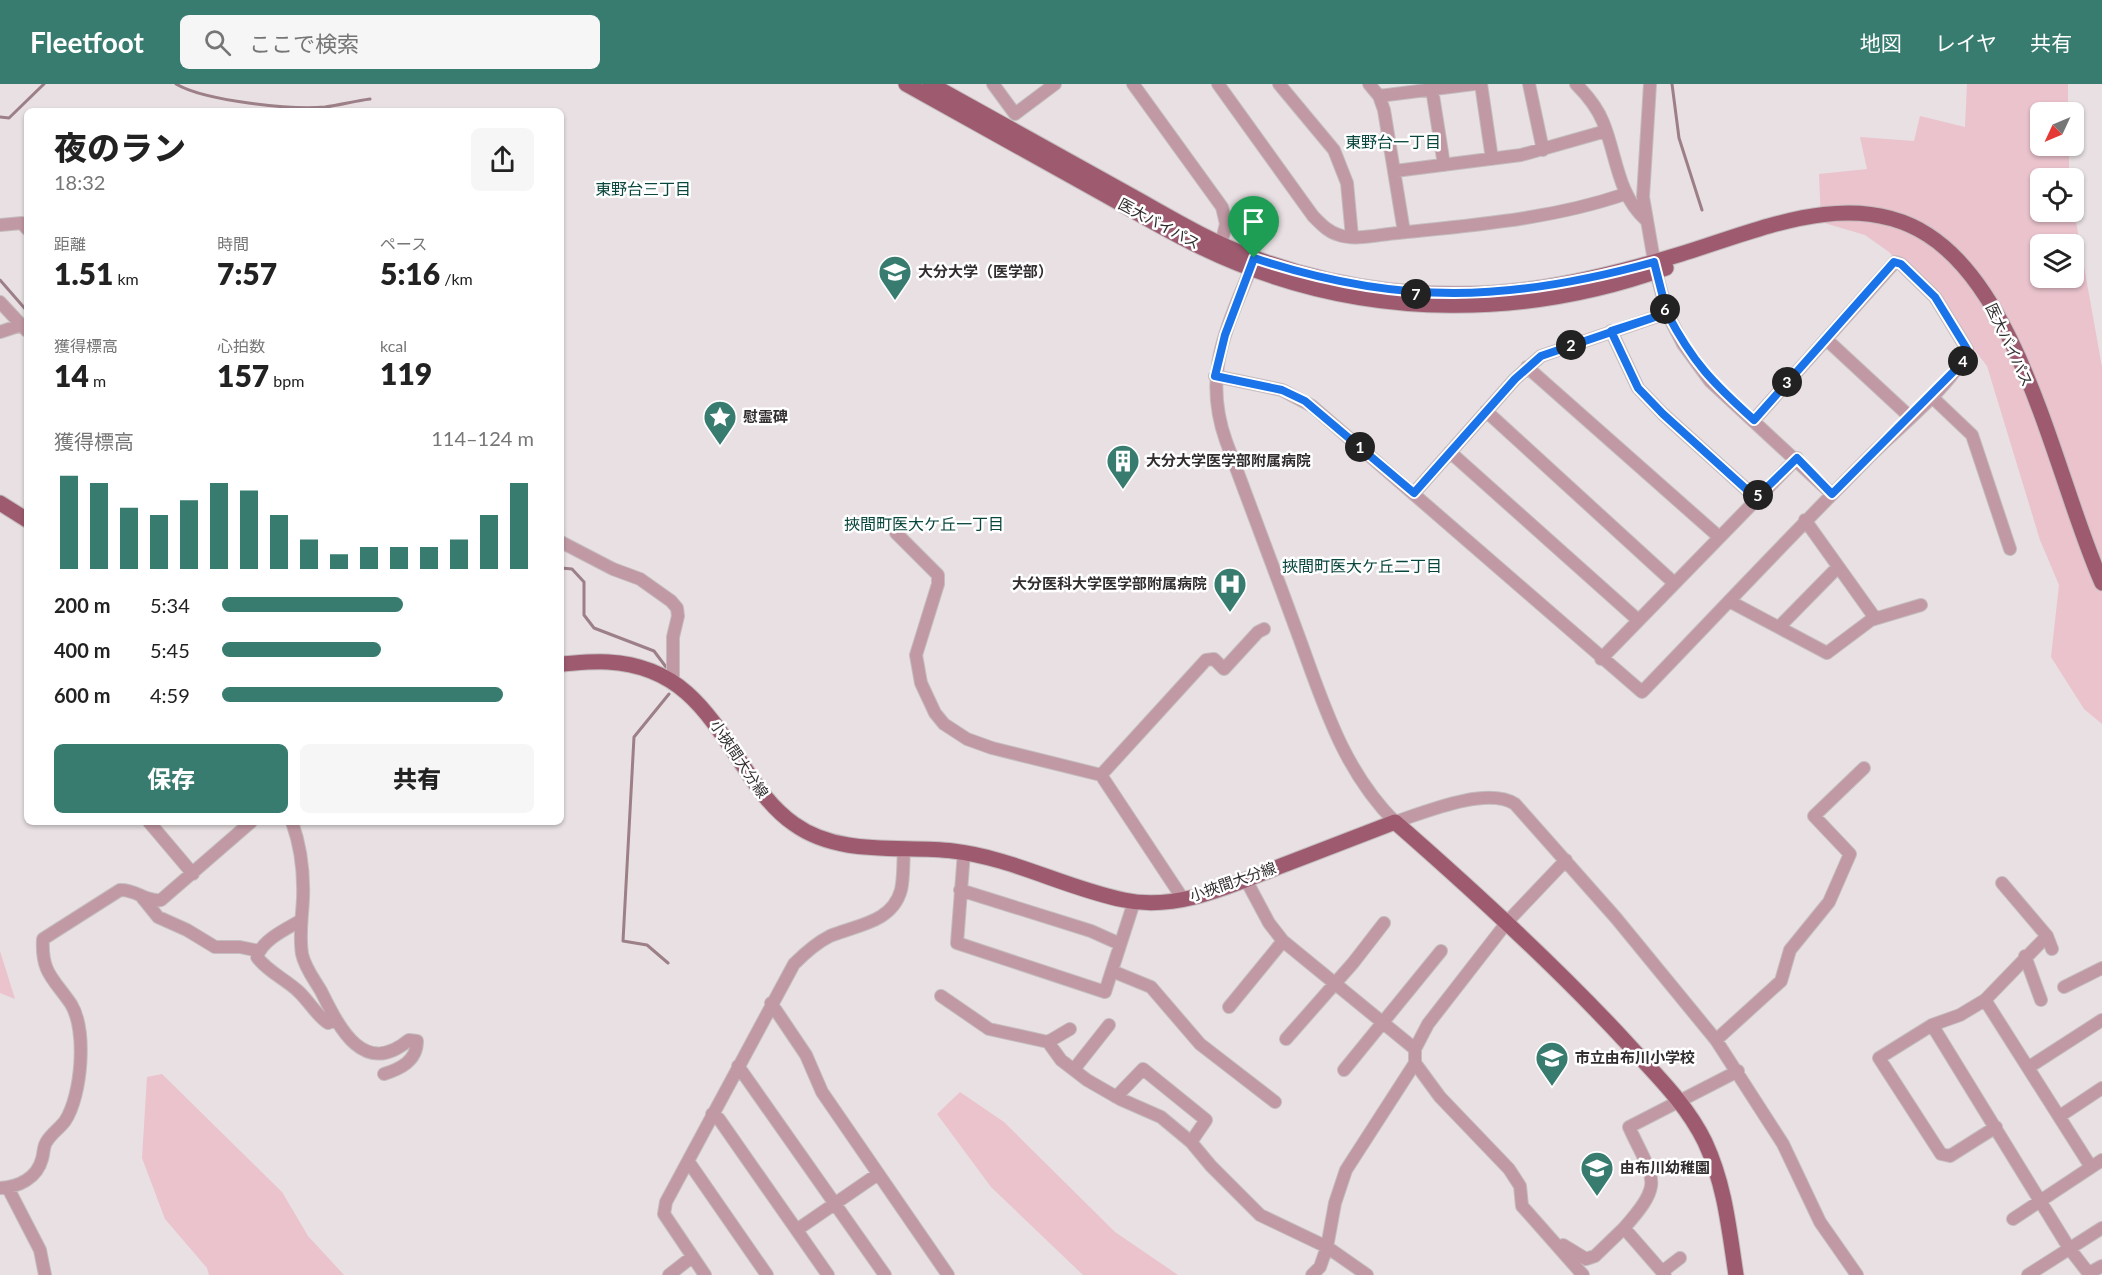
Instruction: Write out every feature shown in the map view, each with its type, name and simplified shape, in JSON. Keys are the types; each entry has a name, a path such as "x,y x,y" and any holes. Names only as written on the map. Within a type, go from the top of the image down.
{"main road":[{"name":"医大バイパス","path":"906,84 1163,228 1301,284 1358,297 1408,304 1464,307 1571,295 1616,285 1655,267 1698,256 1746,233 1813,216 1860,214 1887,218 1911,226 1931,237 1952,255 1978,283 2006,331 2102,583"},
{"name":"医大バイパス","path":"930,84 1252,263"},
{"path":"0,503 24,518"},
{"name":"小挾間大分線","path":"564,664 608,662 647,669 673,683 701,706 764,797 797,826 843,844 964,852 1005,861 1108,896 1134,902 1183,899 1246,880 1395,822"},
{"path":"1395,822 1508,921 1611,1025 1681,1102 1704,1141 1722,1185 1736,1275"}],"street":[{"path":"993,84 1015,114 1055,84"},
{"path":"1133,84 1222,207 1226,224 1221,244"},
{"path":"1218,84 1313,216 1328,230 1340,236 1404,232 1554,213 1625,194"},
{"path":"1279,84 1323,134 1342,166 1347,183 1352,237"},
{"path":"1369,84 1379,96 1395,171 1404,232"},
{"path":"1379,96 1474,84"},
{"path":"1481,84 1492,159"},
{"path":"1529,84 1543,150"},
{"path":"1575,84 1593,104 1606,131 1625,194 1634,209 1646,220"},
{"path":"1650,84 1642,180 1646,220 1667,313 1683,344 1710,381 1797,458 1832,494"},
{"path":"1432,89 1444,165"},
{"path":"1395,171 1543,150 1606,131"},
{"path":"0,225 22,224 24,226"},
{"path":"1215,376 1282,390 1305,401 1642,692 1805,520 1931,396 1963,362 1967,349 1935,297 1901,264 1894,262 1754,420"},
{"path":"1252,263 1225,335 1215,376 1214,395 1220,423 1334,731 1357,777 1395,822 1465,801 1491,797 1508,799 1515,804 1566,860 1716,1040 1783,1144 1820,1222 1857,1275"},
{"path":"0,302 24,328"},
{"path":"1414,493 1486,411 1527,367 1541,356 1667,313"},
{"path":"0,332 24,328"},
{"path":"1611,331 1638,388 1663,414 1756,498"},
{"path":"1826,339 1909,416"},
{"path":"1527,367 1718,536"},
{"path":"1931,396 1972,435 2010,549"},
{"path":"1486,411 1673,582"},
{"path":"1450,452 1638,620"},
{"path":"1601,658 1718,536 1797,458"},
{"path":"1805,520 1875,618"},
{"path":"896,533 938,575 938,584 916,655 921,683 935,713 944,724 967,740 1027,758 1101,775 1183,899"},
{"path":"564,544 613,569 640,579 671,601 677,608 678,616 673,637 673,683"},
{"path":"1779,627 1838,567"},
{"path":"1729,601 1827,653 1875,618 1921,605"},
{"path":"1101,775 1206,660 1214,659 1224,669 1264,629"},
{"path":"1716,1040 1781,981 1790,950 1828,902 1850,854 1814,816 1864,768"},
{"path":"152,825 193,874"},
{"path":"45,1275 40,1250 4,1188 32,1177 37,1171 45,1144 66,1120 78,1082 81,1043 77,1024 73,1008 46,971 42,954 43,939 120,890 129,890 151,901 161,900 248,825"},
{"path":"293,825 303,864 300,921 303,957 335,1020 348,1038 375,1054 386,1054 409,1040 417,1041 417,1048 412,1058 399,1069 384,1074"},
{"path":"705,1275 664,1214 666,1203 771,1003 794,964 810,948 829,937 875,921 891,907 900,891 904,849"},
{"path":"964,852 957,943 1105,992 1134,902"},
{"path":"1312,1275 1320,1267 1327,1247 1335,1203 1346,1170 1415,1063 1415,1049 1428,1024 1508,921 1566,860"},
{"path":"1246,880 1269,923 1283,941 1415,1049"},
{"path":"2002,883 2047,936 2052,950"},
{"path":"960,890 1091,931 1120,944"},
{"path":"141,896 158,917 187,930 215,947 240,947 259,951"},
{"path":"300,921 280,933 259,951 257,957 269,971 297,990 320,1018 328,1023 335,1020"},
{"path":"1286,1039 1353,963 1384,923"},
{"path":"1996,1127 1950,1156 1941,1154 1879,1058 1932,1025 1960,1016 1985,1000 2025,956 2047,936"},
{"path":"1229,1007 1283,941"},
{"path":"1344,1070 1441,951"},
{"path":"2025,956 2042,1000"},
{"path":"2064,987 2102,968"},
{"path":"1112,971 1151,987 1200,1044 1275,1102"},
{"path":"941,996 989,1029 1048,1042 1061,1060 1075,1068 1087,1080 1161,1117 1191,1142 1211,1166 1260,1215 1327,1247 1368,1275"},
{"path":"1985,1000 2091,1167"},
{"path":"771,1003 806,1054 822,1092 948,1275"},
{"path":"2029,1067 2102,1020"},
{"path":"1075,1068 1109,1025"},
{"path":"1932,1025 2041,1198 2069,1248 2090,1274 2102,1266"},
{"path":"1048,1042 1070,1029"},
{"path":"1415,1063 1440,1097 1509,1168 1520,1186 1522,1206 1583,1275"},
{"path":"738,1066 885,1275"},
{"path":"1116,1096 1143,1069 1206,1120 1191,1142"},
{"path":"1554,1240 1586,1259 1595,1256 1647,1202 1652,1178 1629,1127 1738,1071"},
{"path":"2060,1116 2102,1088"},
{"path":"712,1114 719,1119 828,1275"},
{"path":"2013,1219 2041,1198 2102,1160"},
{"path":"688,1161 767,1275"},
{"path":"798,1229 878,1174"},
{"path":"1624,1228 1664,1273 1680,1258"},
{"path":"2028,1275 2102,1228"},
{"path":"669,1275 692,1257"}],"shaded area":[{"path":"1967,84 2068,84 2068,102 2030,102 2030,156 2069,156 2069,168 2030,168 2030,222 2076,222 2078,234 2030,234 2030,288 2084,288 2084,266 2102,367 2102,724 2084,709 2051,657 2059,585 2040,540 1987,366 1973,348 1967,349 1952,321 1889,252 1865,235 1821,222 1819,174 1867,169 1860,137 1914,141 1920,116 1965,127"},
{"path":"0,951 15,999 0,993"},
{"path":"162,1074 282,1192 308,1236 344,1275 209,1275 207,1268 165,1219 142,1158 147,1077"},
{"path":"960,1092 1004,1122 1115,1232 1178,1275 1083,1275 991,1187 937,1114"}],"waterway":[{"path":"0,117 9,118 44,84"},
{"path":"176,84 189,90 227,100 271,106 325,107 370,99"},
{"path":"1672,84 1679,138 1702,210"},
{"path":"0,280 24,308"},
{"path":"564,568 572,569 584,582 584,615 594,628 654,651 669,671"},
{"path":"668,963 647,945 623,941 634,737 669,694"}],"place":[{"name":"大分大学（医学部）","path":"895,301"},
{"name":"慰霊碑","path":"720,446"},
{"name":"大分大学医学部附属病院","path":"1123,490"},
{"name":"大分医科大学医学部附属病院","path":"1230,613"},
{"name":"市立由布川小学校","path":"1552,1087"},
{"name":"由布川幼稚園","path":"1597,1197"}],"district":[{"name":"東野台一丁目","path":"1393,142"},
{"name":"東野台三丁目","path":"643,189"},
{"name":"挾間町医大ケ丘一丁目","path":"924,524"},
{"name":"挾間町医大ケ丘二丁目","path":"1362,566"}],"route":[{"path":"1254,258 1225,335 1215,376 1282,390 1297,396 1323,414 1414,493 1527,366 1541,356 1611,331 1667,313 1683,344 1710,381 1754,420 1894,262 1901,264 1920,280 1935,297 1967,349 1963,362 1832,494 1797,458 1756,498 1663,414 1632,380 1611,331 1667,313 1659,289 1654,262 1555,285 1492,294 1458,295 1395,292 1359,286 1313,276 1254,258"}]}
